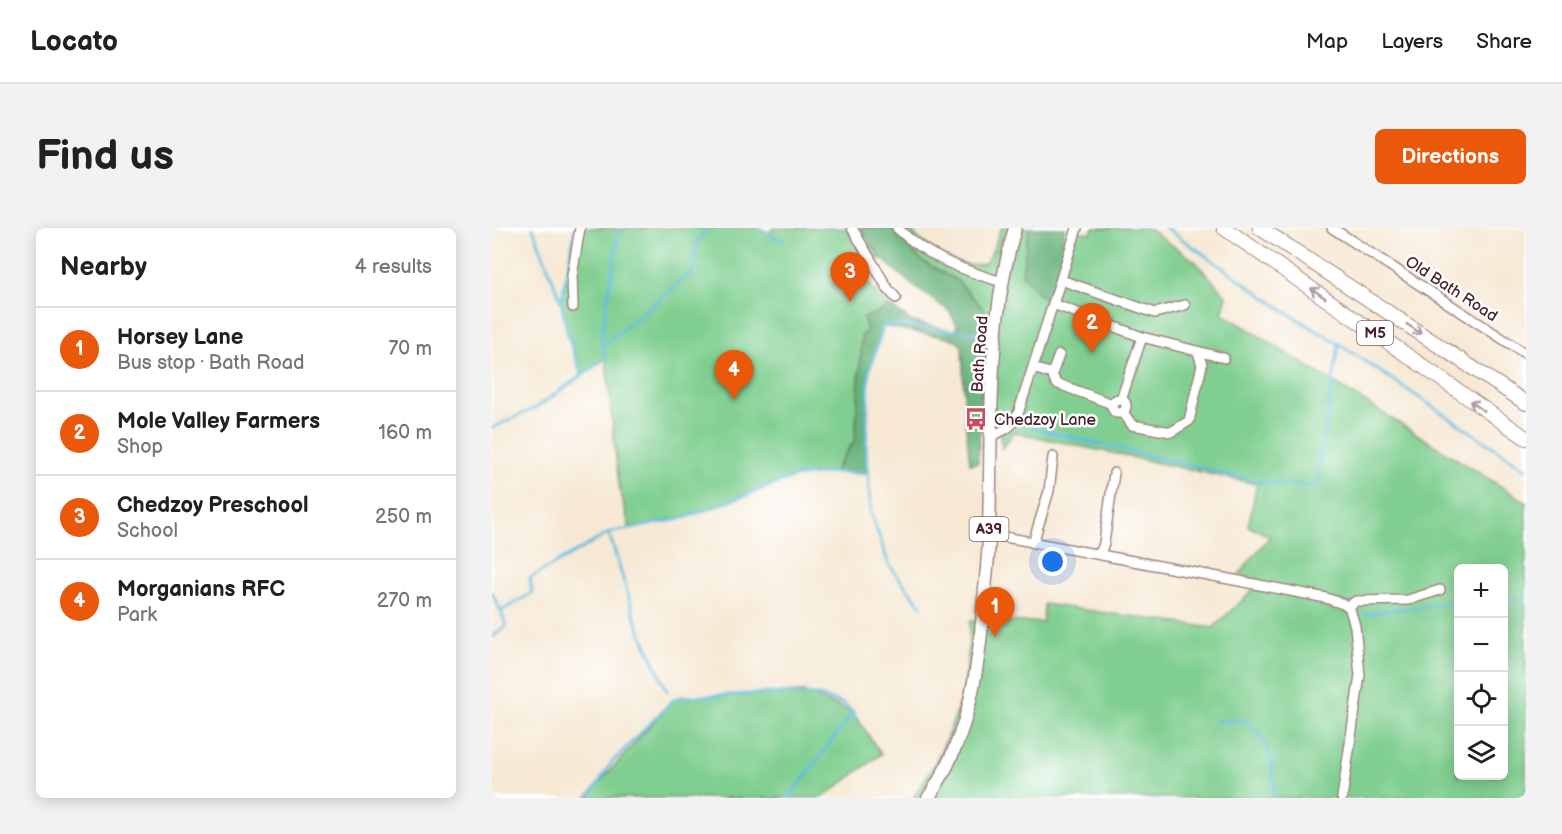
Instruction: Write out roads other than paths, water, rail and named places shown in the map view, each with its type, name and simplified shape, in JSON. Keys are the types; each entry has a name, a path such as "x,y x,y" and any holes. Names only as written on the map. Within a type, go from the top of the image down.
{"highway":[{"name":"M5","path":"1224,228 1526,438"},
{"name":"M5","path":"1260,228 1526,403"}],"main road":[{"name":"Bath Road","path":"928,798 946,768 968,713 982,626 989,534 994,356 1002,282 1015,228"}],"street":[{"path":"573,307 572,276 580,228"},
{"path":"852,228 888,290 896,298"},
{"path":"897,228 936,258 1002,282"},
{"name":"Old Bath Road","path":"1332,228 1526,354"},
{"path":"990,436 1007,430 1014,423 1076,230"},
{"path":"1061,280 1155,313 1185,305"},
{"path":"1053,304 1142,337 1224,358"},
{"path":"1117,402 1142,337"},
{"path":"1059,355 1052,374 1056,383 1125,405 1123,412 1132,425 1171,432 1189,421 1202,365 1198,352"},
{"path":"1033,368 1052,374"},
{"path":"1033,543 1038,510 1049,491 1053,457"},
{"path":"1100,554 1104,543 1114,473"},
{"path":"989,534 1326,598 1349,606"},
{"path":"1349,606 1356,601 1408,600 1440,590"},
{"path":"1342,798 1360,675 1355,626 1349,606"}],"waterway":[{"path":"533,228 561,302"},
{"path":"603,346 601,338 620,228"},
{"path":"492,428 537,407 602,361 605,358 603,346 692,272 696,244 707,228"},
{"path":"759,228 785,242"},
{"path":"1166,228 1289,314 1339,344 1526,469"},
{"path":"575,230 561,302 568,336 582,375"},
{"path":"921,606 889,565 871,513 866,448 869,371 884,324 978,333"},
{"path":"1032,428 1255,481 1316,487 1339,344"},
{"path":"492,637 506,626 501,611 532,593 530,578 609,533 684,518 794,477 833,472 868,474"},
{"path":"609,533 637,624 667,691"},
{"path":"492,593 501,611"},
{"path":"1508,599 1526,598"},
{"path":"1365,614 1454,602"},
{"path":"589,798 612,762 673,700 681,697 775,693 817,695 844,704 853,712"},
{"path":"789,798 853,712 856,719"},
{"path":"1215,722 1243,719 1260,735 1266,744 1272,764 1274,798"}],"place":[{"name":"Chedzoy Preschool","path":"850,302"},
{"name":"Mole Valley Farmers","path":"1092,353"},
{"name":"Morganians RFC","path":"734,400"},
{"name":"Chedzoy Lane","path":"976,419"},
{"name":"Horsey Lane","path":"995,637"}]}
